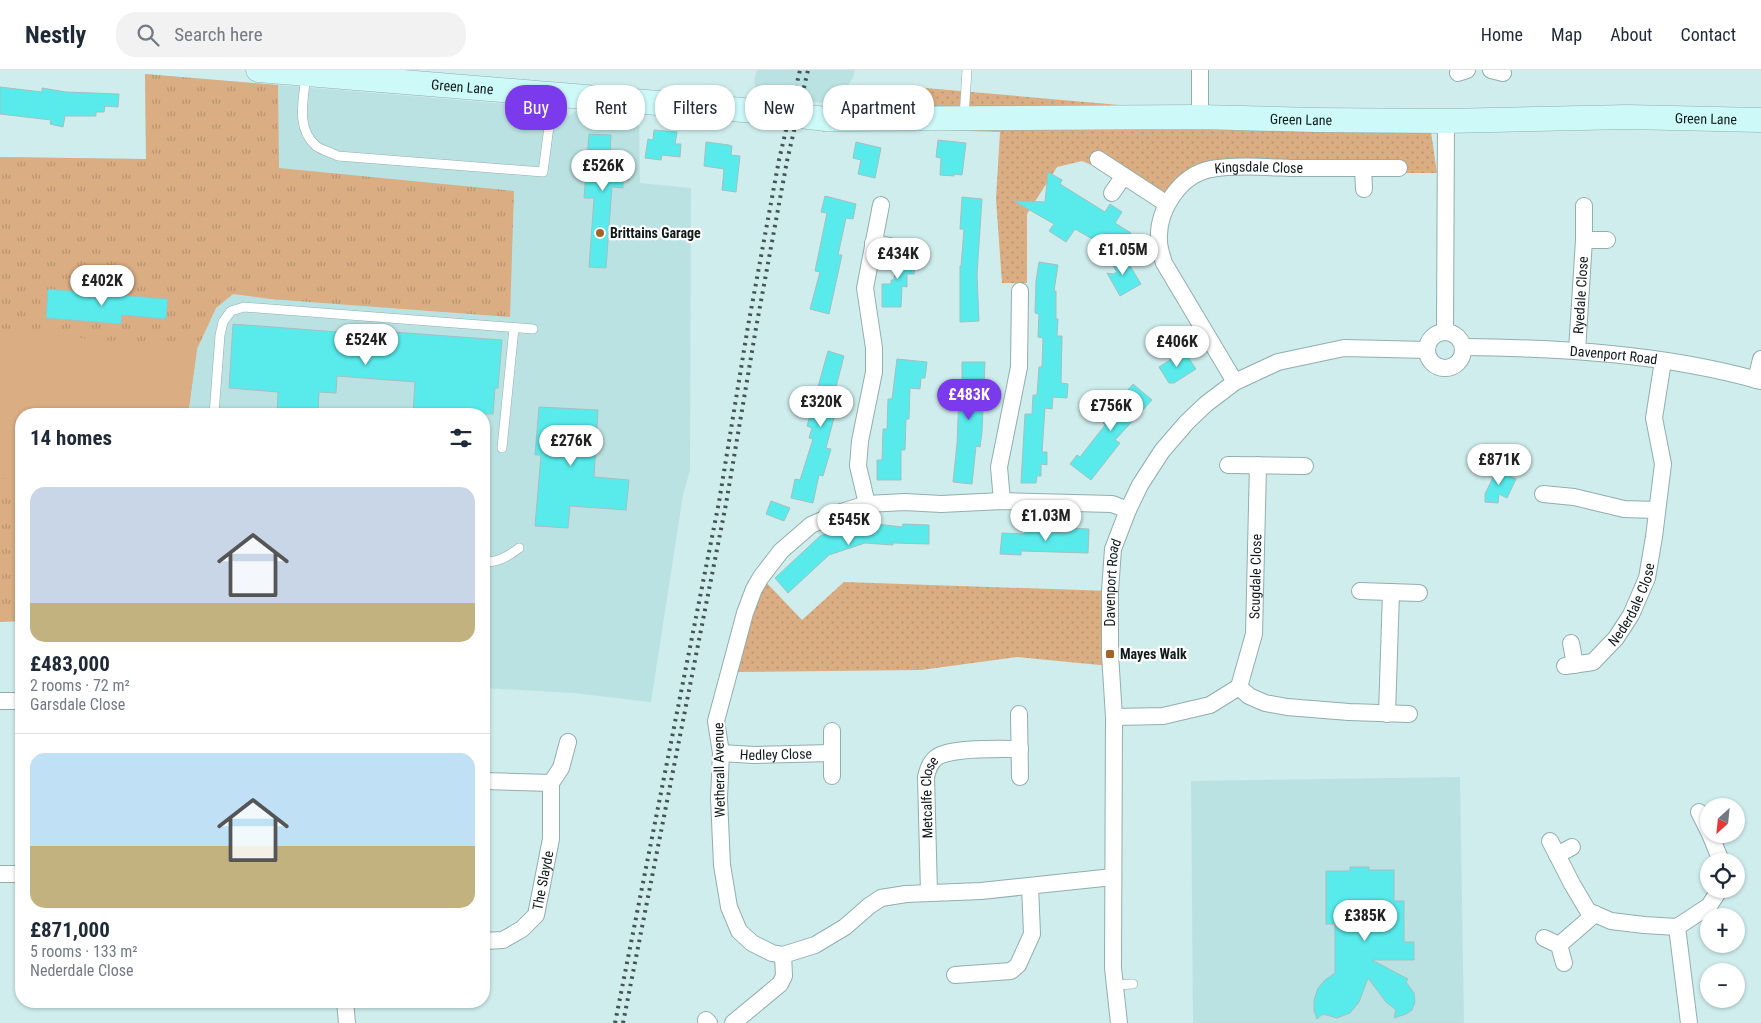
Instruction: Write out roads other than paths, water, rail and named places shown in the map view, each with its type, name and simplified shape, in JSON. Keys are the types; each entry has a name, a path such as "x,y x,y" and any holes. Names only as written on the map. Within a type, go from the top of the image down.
{"main road":[{"name":"Green Lane","path":"258,70 505,90"},
{"name":"Green Lane","path":"567,95 755,111 833,120 1200,117 1446,121 1627,117 1761,120"}],"street":[{"path":"1200,70 1200,117"},
{"path":"1445,331 1446,121"},
{"path":"1098,160 1167,204"},
{"name":"Kingsdale Close","path":"1235,382 1164,263 1159,241 1160,219 1167,204 1179,188 1192,177 1210,170 1237,167 1399,168"},
{"path":"1363,168 1364,189"},
{"path":"1112,193 1123,176"},
{"path":"867,504 858,466 860,441 874,372 874,348 865,288 881,205"},
{"name":"Ryedale Close","path":"1577,351 1584,240 1584,206"},
{"name":"Ryedale Close","path":"1584,240 1607,240"},
{"path":"873,242 890,246"},
{"path":"1002,502 999,467 1019,367 1020,291"},
{"path":"1445,331 1454,333 1460,339 1464,348 1463,356 1458,364 1448,369 1434,365 1428,358 1427,350 1429,341 1437,334 1445,331"},
{"name":"Davenport Road","path":"1118,1023 1113,968 1114,717 1110,654 1110,591 1113,549 1128,510 1140,485 1162,451 1193,416 1235,382 1278,362 1344,348 1427,350"},
{"name":"Davenport Road","path":"1464,348 1577,351 1663,361 1710,369 1758,381"},
{"path":"1758,381 1761,359"},
{"name":"Nederdale Close","path":"1572,643 1570,666 1593,662 1616,638 1631,615 1646,578 1654,537 1663,464 1654,418 1663,361"},
{"path":"1228,465 1306,466"},
{"name":"Scugdale Close","path":"1239,687 1254,634 1258,466"},
{"path":"1553,491 1624,509 1656,510"},
{"name":"Wetherall Avenue","path":"783,955 772,953 752,943 739,931 728,907 722,855 719,798 721,753 716,721 745,614 754,589 781,551 811,524 867,504 1002,502 1112,504 1128,510"},
{"path":"1360,591 1418,593"},
{"path":"1387,714 1391,592"},
{"path":"1114,717 1163,716 1210,705 1239,687 1249,696 1265,703 1287,707 1409,714"},
{"path":"0,701 15,702"},
{"path":"1018,714 1020,777"},
{"name":"Hedley Close","path":"832,731 832,776"},
{"name":"The Slayde","path":"490,941 503,940 522,929 536,915 551,839 551,783 561,768 568,742"},
{"name":"Metcalfe Close","path":"929,893 926,777 930,765 938,756 954,752 977,749 1020,748"},
{"name":"Hedley Close","path":"721,753 754,755 831,753"},
{"path":"490,781 551,783"},
{"path":"1572,847 1553,848 1588,911 1611,921 1644,926 1677,927 1709,906 1714,898"},
{"path":"0,874 15,874"},
{"path":"733,1023 780,984 784,976 783,955 815,946 845,927 881,898 906,894 981,891 1114,877"},
{"path":"955,975 1011,971 1018,965 1032,934 1030,886"},
{"path":"1564,964 1552,941 1595,914"},
{"path":"1677,927 1689,1023"},
{"path":"346,1008 347,1023"}],"lane":[{"path":"964,118 967,70"},
{"path":"306,74 302,118 304,130 317,147 338,156 543,172 548,130"},
{"path":"214,408 222,322 232,311 244,307 533,329"},
{"path":"502,448 514,328"},
{"path":"490,562 506,558 519,548"},
{"path":"1115,985 1133,984"}],"railway":[{"path":"615,1023 719,502 748,326 779,160 800,70"},
{"path":"623,1023 726,504 787,161 808,70"}],"place":[{"name":"Brittains Garage","path":"600,233"},
{"name":"Mayes Walk","path":"1110,654"}]}
